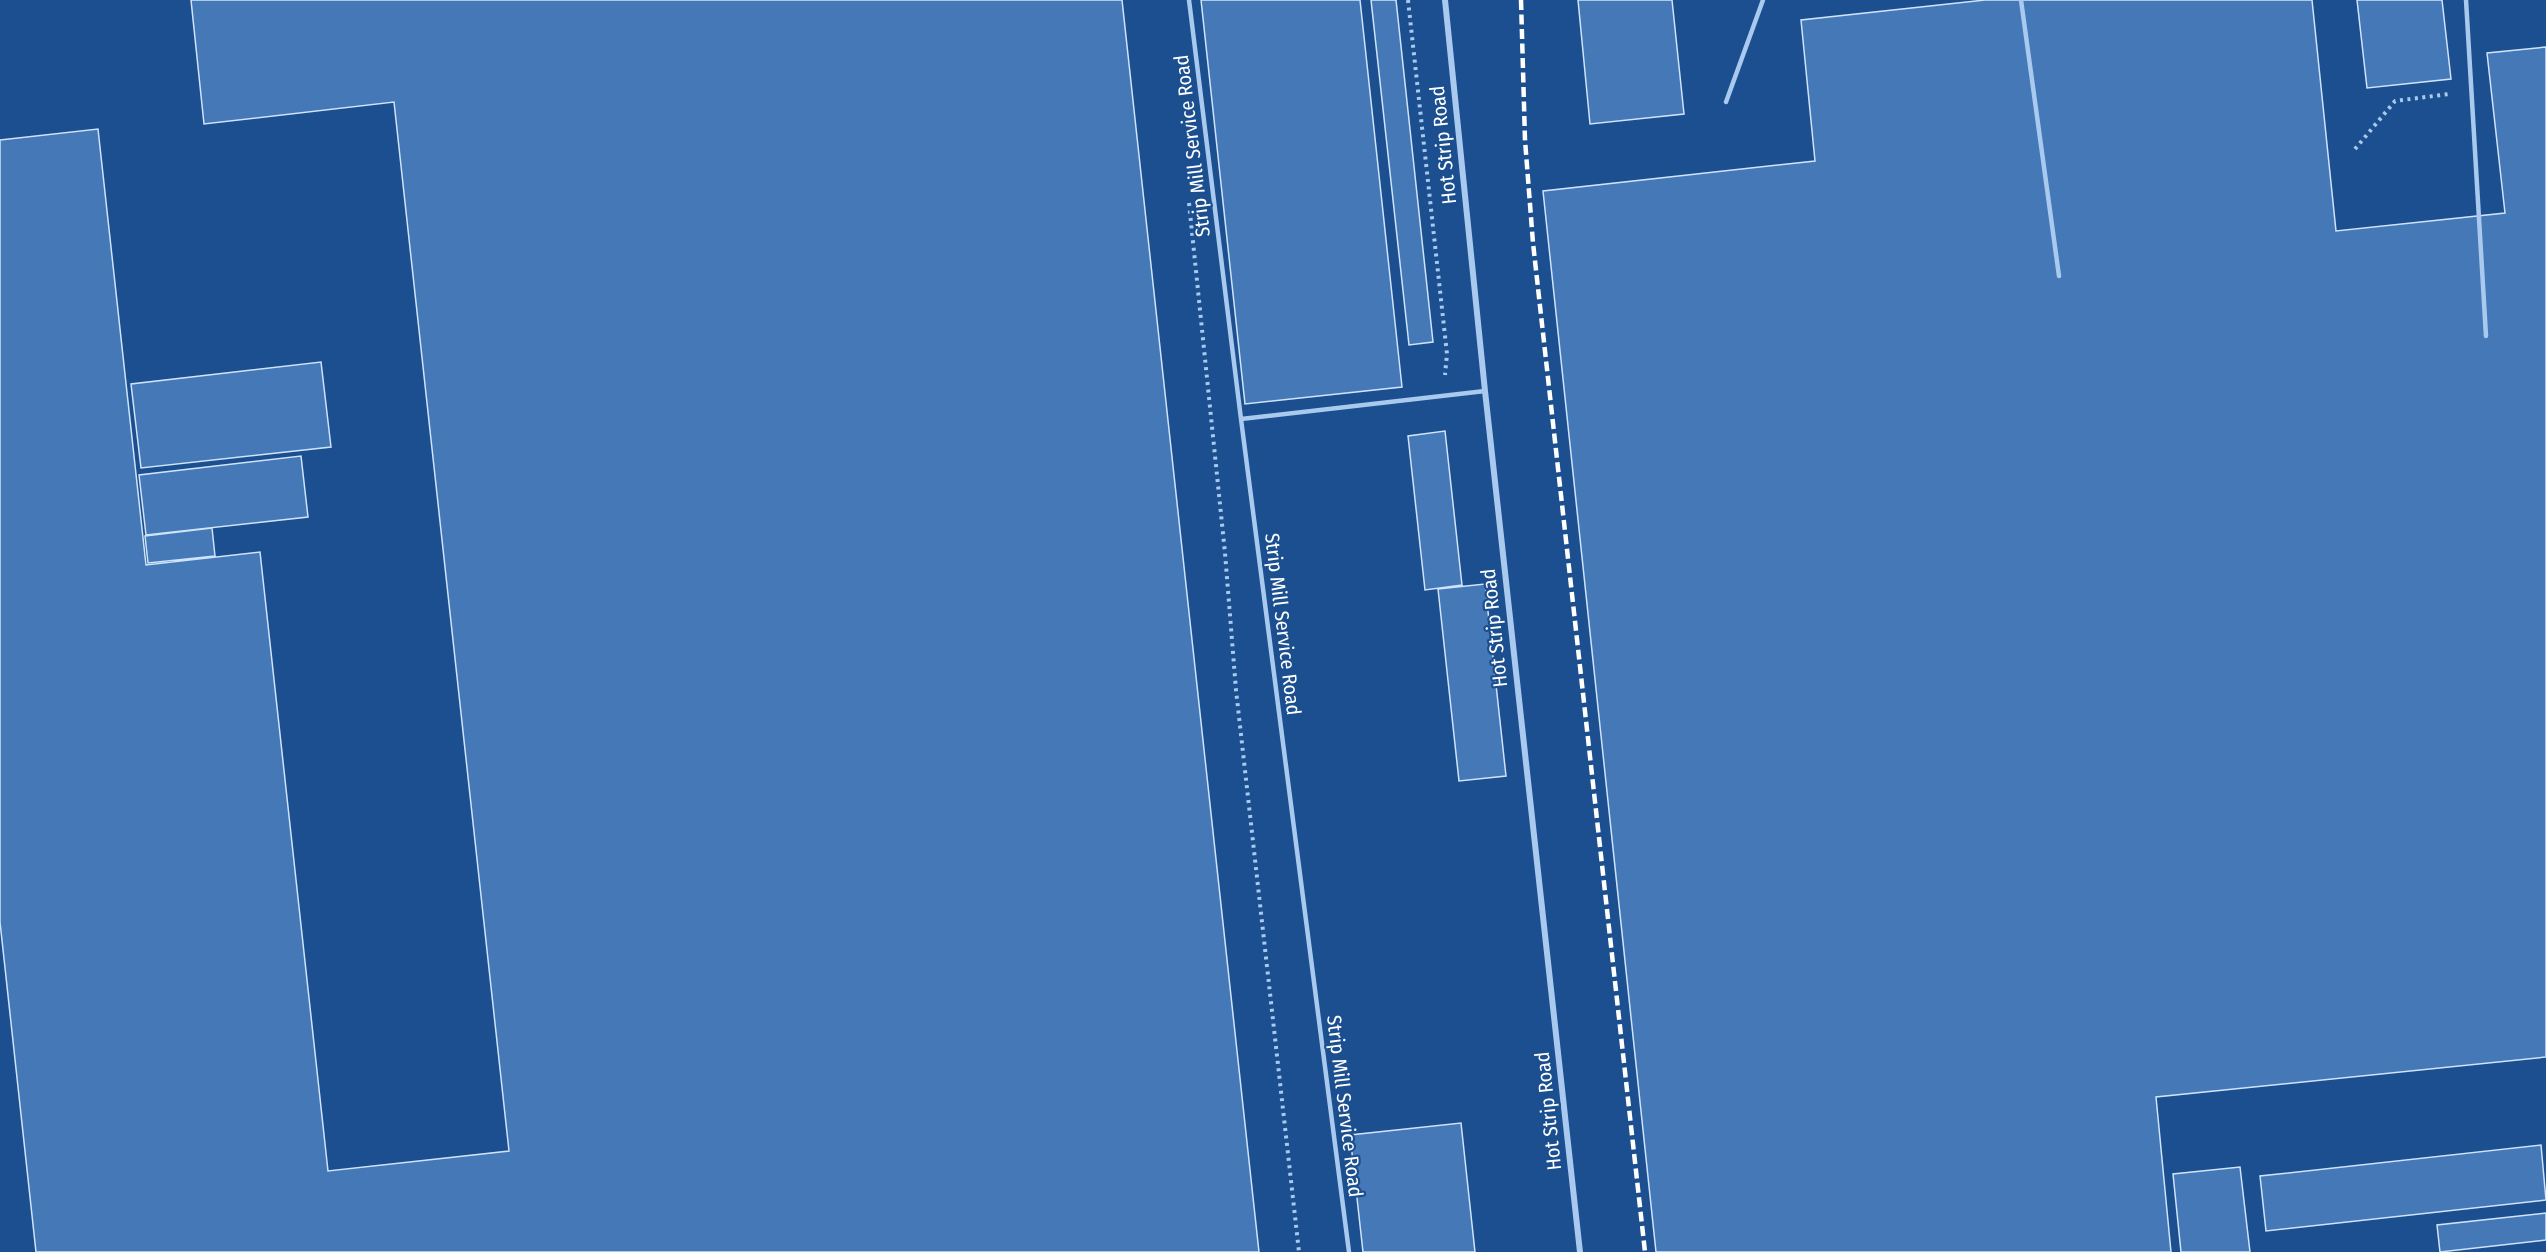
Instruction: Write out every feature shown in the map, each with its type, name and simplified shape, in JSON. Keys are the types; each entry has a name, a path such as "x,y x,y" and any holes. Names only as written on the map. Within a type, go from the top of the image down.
{"street":[{"name":"Hot Strip Road","path":"1445,0 1485,391 1580,1252"}],"lane":[{"name":"Strip Mill Service Road","path":"1190,0 1241,419 1349,1252"},
{"path":"1726,102 1763,0"},
{"path":"2021,0 2059,276"},
{"path":"2466,0 2486,336"},
{"path":"1241,419 1485,391"}],"path":[{"path":"1408,0 1447,354 1444,386"},
{"path":"2355,148 2395,101 2455,93"},
{"path":"1188,198 1225,553 1236,690 1299,1252"},
{"path":"1210,418 1219,418"}],"building":[{"path":"191,0 1122,0 1259,1252 36,1252 0,922 0,140 98,129 146,565 260,552 328,1171 509,1151 394,102 204,124"},
{"path":"1201,0 1360,0 1402,387 1245,404"},
{"path":"1371,0 1396,0 1433,342 1409,345"},
{"path":"1578,0 1672,0 1684,114 1590,124"},
{"path":"1985,0 2312,0 2336,231 2505,213 2487,53 2546,47 2546,1057 2156,1097 2171,1252 1656,1252 1543,191 1815,161 1801,20"},
{"path":"2357,0 2442,0 2451,79 2367,88"},
{"path":"321,362 331,447 141,468 131,384"},
{"path":"1445,431 1462,585 1425,590 1408,436"},
{"path":"301,456 308,517 146,535 139,475"},
{"path":"212,528 215,556 148,563 145,536"},
{"path":"1485,584 1506,776 1459,781 1438,589"},
{"path":"1461,1123 1475,1252 1363,1252 1350,1135"},
{"path":"2541,1145 2546,1200 2266,1231 2260,1176"},
{"path":"2240,1167 2250,1252 2181,1252 2173,1174"},
{"path":"2546,1213 2546,1240 2440,1252 2437,1225"}],"railway":[{"path":"1521,0 1525,140 1533,243 1645,1252"}]}
